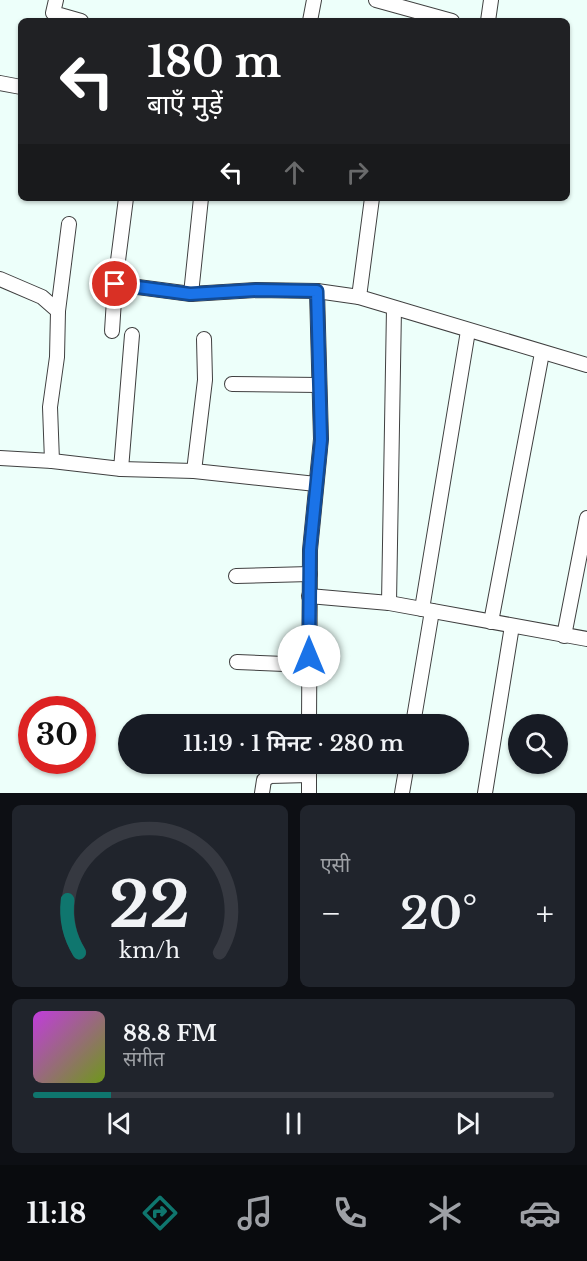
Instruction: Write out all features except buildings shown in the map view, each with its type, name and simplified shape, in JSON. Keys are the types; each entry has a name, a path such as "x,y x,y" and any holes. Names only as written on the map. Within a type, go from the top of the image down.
{"street":[{"path":"311,18 315,0"},
{"path":"376,0 403,14 431,18"},
{"path":"488,18 490,0"},
{"path":"53,12 72,18"},
{"path":"0,83 18,86"},
{"path":"112,331 115,284 126,201"},
{"path":"190,294 201,201"},
{"path":"358,297 372,201"},
{"path":"52,460 50,407 57,357 58,311 69,224"},
{"path":"0,279 42,297 58,311"},
{"path":"115,284 190,294 256,290 317,291 358,297 587,365"},
{"path":"309,714 309,596 321,440 317,291"},
{"path":"389,603 394,308"},
{"path":"414,714 427,610 468,331"},
{"path":"121,469 132,335"},
{"path":"194,471 205,380 204,339"},
{"path":"491,622 542,353"},
{"path":"232,384 319,384"},
{"path":"0,458 52,460 121,469 194,471 316,484"},
{"path":"564,636 587,518"},
{"path":"236,576 310,574"},
{"path":"309,596 389,603 587,639"},
{"path":"485,793 512,626"},
{"path":"237,662 309,665"},
{"path":"262,793 264,780 281,774"},
{"path":"309,774 309,793"},
{"path":"402,793 405,774"}],"route":[{"path":"115,284 190,294 256,290 317,291 321,440 310,550 309,656"}]}
